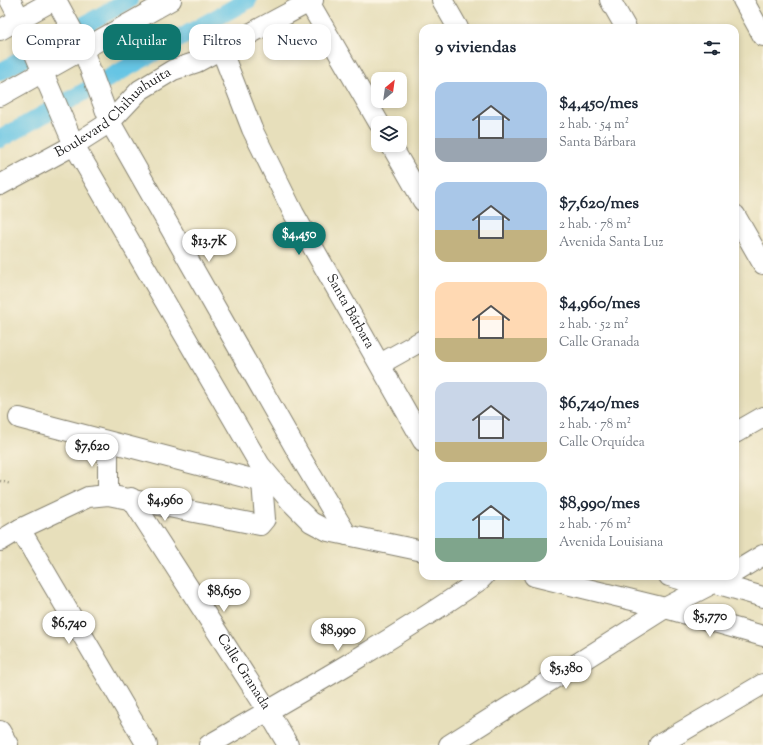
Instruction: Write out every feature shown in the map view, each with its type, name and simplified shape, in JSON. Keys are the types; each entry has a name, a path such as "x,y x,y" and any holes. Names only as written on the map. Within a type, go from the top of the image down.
{"street":[{"path":"0,541 20,529 88,498 108,495 131,498 260,525 265,519 269,484 260,465 74,145 20,19 10,0"},
{"path":"0,30 55,0 68,24"},
{"path":"95,43 171,0"},
{"path":"442,0 456,24"},
{"path":"610,0 624,24"},
{"path":"743,0 763,36"},
{"path":"311,1 375,116"},
{"name":"Boulevard Chihuahuita","path":"255,31 311,1"},
{"path":"0,96 65,60"},
{"path":"87,60 110,122 301,458 347,535"},
{"name":"Boulevard Chihuahuita","path":"0,185 74,145 110,122 140,90 173,70 201,60"},
{"name":"Santa Bárbara","path":"225,60 252,129 294,214 419,434"},
{"path":"395,152 419,193"},
{"path":"739,222 763,264"},
{"path":"380,364 419,342"},
{"path":"739,431 763,417"},
{"path":"19,418 269,484 291,502 311,522 328,531 419,550"},
{"path":"108,442 108,495"},
{"name":"Calle Granada","path":"131,498 268,711 288,745"},
{"path":"20,529 146,745"},
{"path":"739,570 763,555"},
{"path":"209,745 378,647 434,612 480,580"},
{"path":"550,580 665,608 763,636"},
{"path":"683,580 694,583 721,580 763,597"},
{"path":"449,745 665,608 721,580"},
{"path":"659,745 763,684"},
{"path":"0,731 8,745"}],"path":[{"path":"0,481 11,484"}],"waterway":[{"path":"0,72 129,0"},
{"path":"0,139 248,0"}]}
